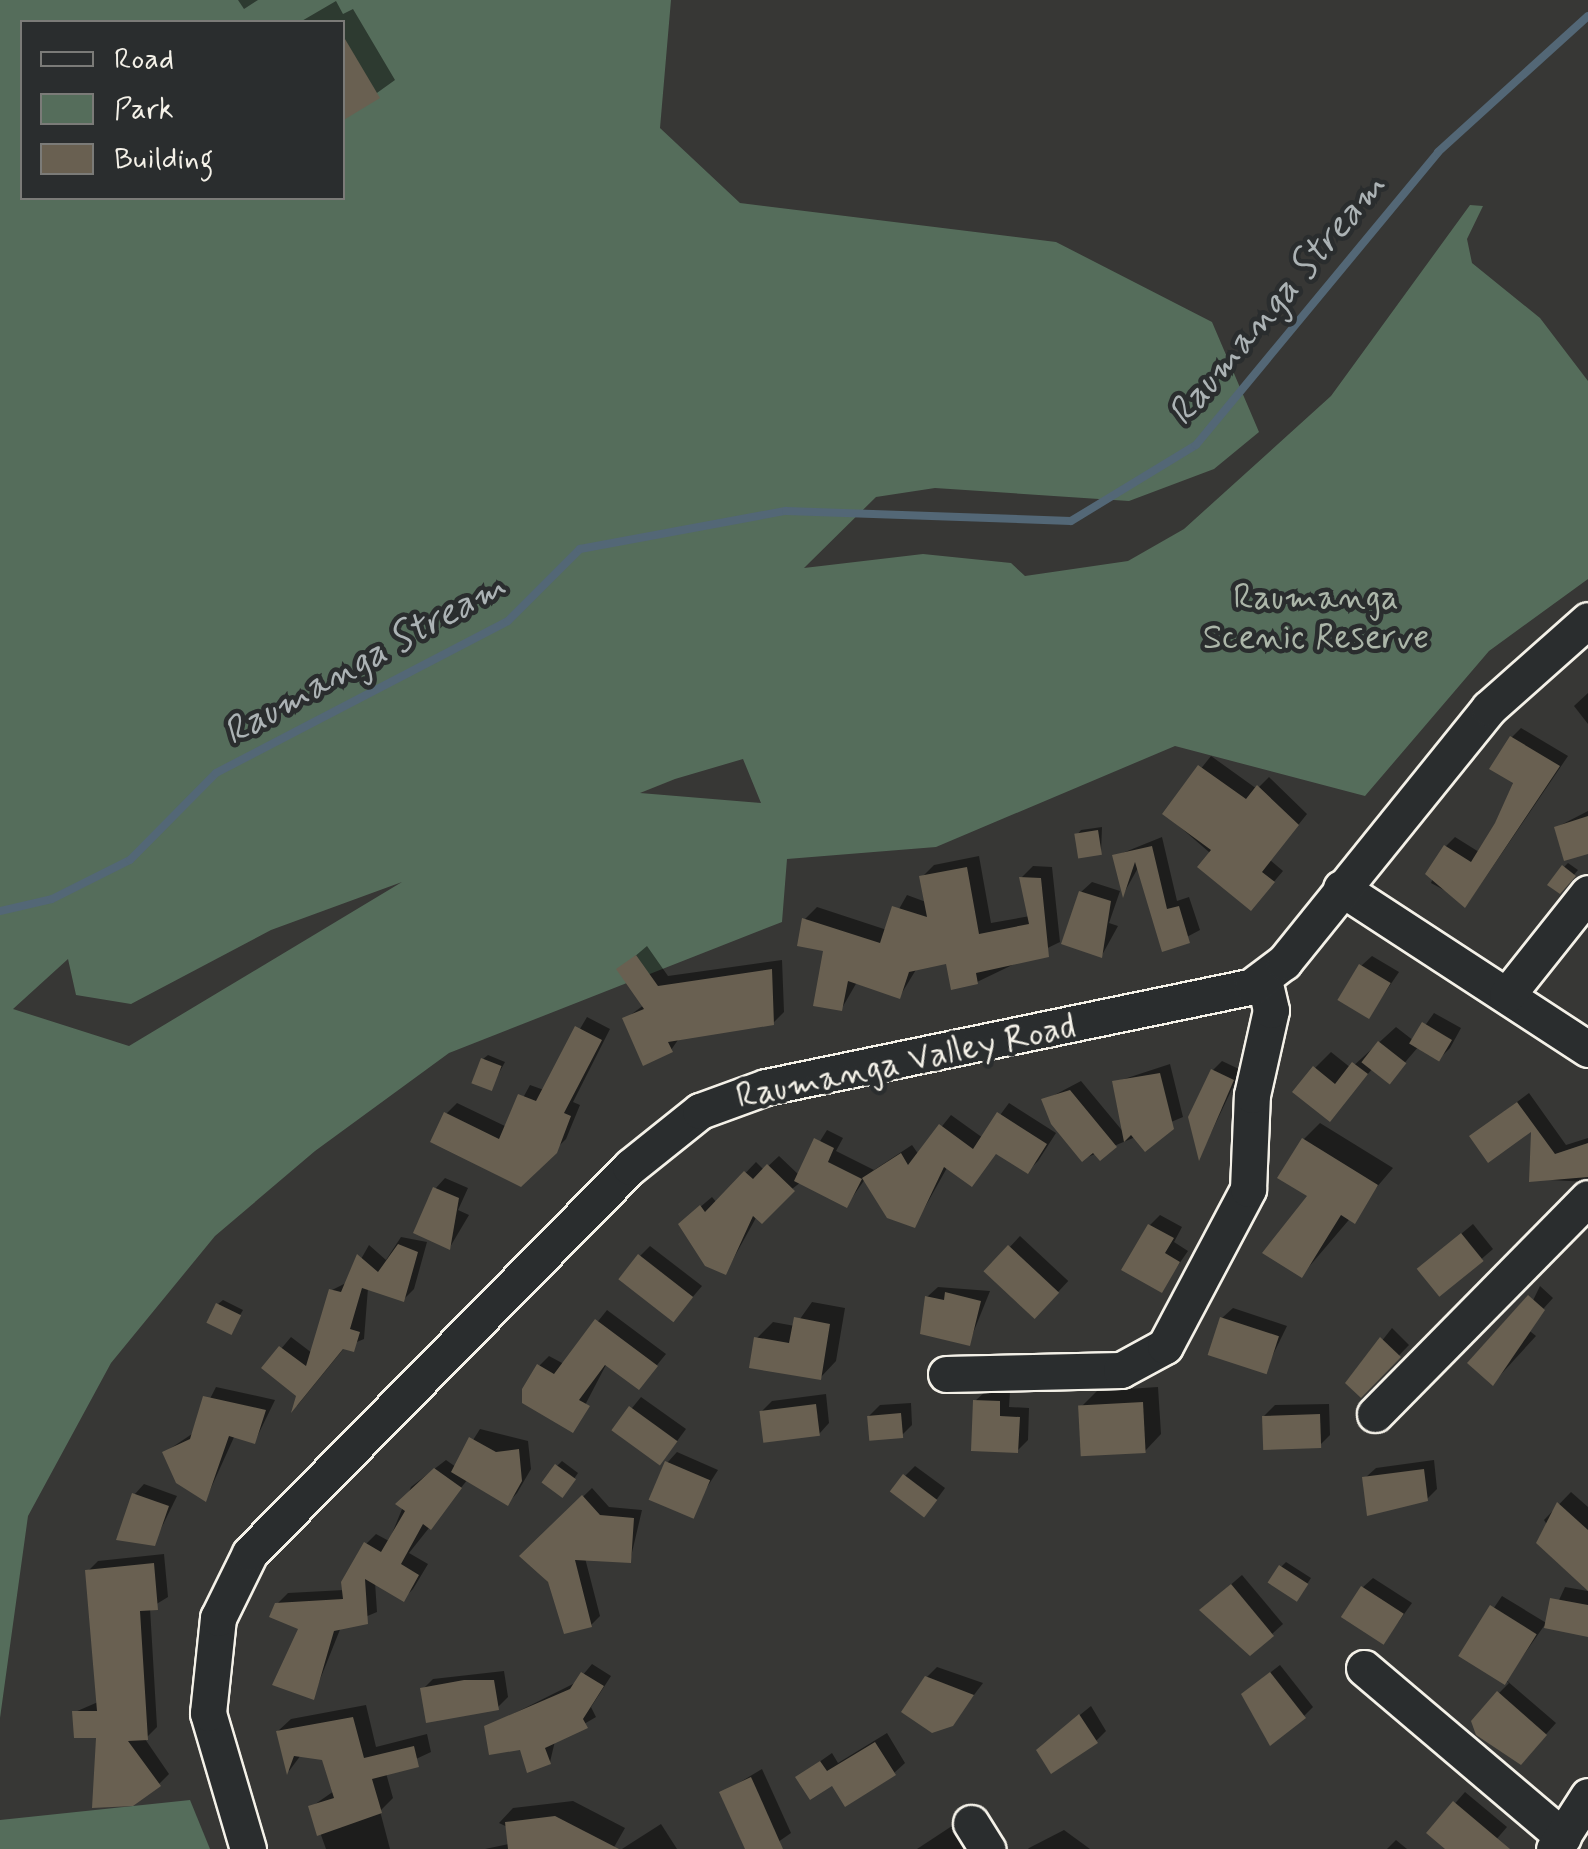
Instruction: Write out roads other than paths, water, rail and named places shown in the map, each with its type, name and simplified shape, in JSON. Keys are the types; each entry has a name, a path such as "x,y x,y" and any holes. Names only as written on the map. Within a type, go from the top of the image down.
{"street":[{"path":"946,1374 1121,1370 1165,1346 1248,1190 1252,1096 1270,1010 1264,979 1489,708 1588,620"},
{"path":"1341,888 1588,1048"},
{"path":"1507,995 1588,893"},
{"name":"Raumanga Valley Road","path":"248,1849 208,1714 218,1618 250,1553 652,1147 700,1111 766,1087 1193,1002 1264,979"},
{"path":"1376,1414 1588,1198"},
{"path":"1364,1668 1558,1843 1588,1796"}],"waterway":[{"name":"Raumanga Stream","path":"0,911 52,899 130,860 216,773 508,621 580,549 786,511 1071,521 1196,445 1438,152 1588,16"}],"park label":[{"name":"Raumanga Scenic Reserve","path":"1316,618"}]}
